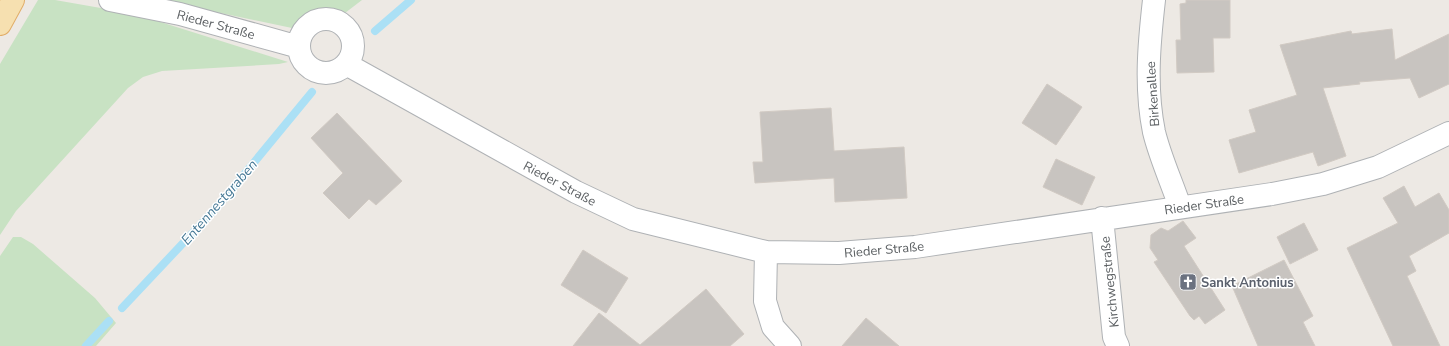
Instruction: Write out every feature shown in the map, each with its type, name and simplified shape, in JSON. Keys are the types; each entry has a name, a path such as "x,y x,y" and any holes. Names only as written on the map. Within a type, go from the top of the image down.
{"street":[{"name":"Rieder Straße","path":"110,0 180,14 299,47"},
{"name":"Birkenallee","path":"1154,0 1148,66 1150,106 1155,133 1180,207"},
{"path":"325,19 342,25 348,31 352,40 353,49 351,58 346,64 340,70 332,73 316,72 303,61 299,47 300,39 308,26 315,21 325,19"},
{"name":"Rieder Straße","path":"346,64 576,192 633,219 766,252 839,253 915,247 1323,184 1378,167 1449,133"},
{"name":"Kirchwegstraße","path":"1102,218 1114,337 1118,346"},
{"path":"766,252 765,301 773,327 790,346"}],"green space":[{"path":"38,0 55,0 135,14 288,62 279,64 162,71 143,77 128,88 16,211 0,235 0,64"},
{"path":"159,0 362,0 345,13 329,9 310,12 298,21 292,28"},
{"path":"13,237 21,237 33,244 95,298 116,323 96,346 0,346 0,256"}],"building":[{"path":"1186,0 1230,0 1230,38 1213,38 1214,72 1177,73 1176,40 1181,40 1180,4 1186,3"},
{"path":"1392,29 1395,60 1449,34 1449,84 1419,98 1410,78 1359,82 1360,84 1323,88 1346,156 1318,166 1313,152 1239,173 1229,140 1256,132 1249,110 1297,95 1280,45 1351,31 1352,34"},
{"path":"1047,84 1082,107 1056,145 1022,123"},
{"path":"831,108 834,151 904,147 907,198 835,202 834,178 755,183 753,162 763,162 760,112"},
{"path":"337,113 402,181 376,205 369,199 349,219 323,193 343,173 311,138"},
{"path":"1056,159 1095,177 1082,205 1043,187"},
{"path":"1404,186 1415,207 1439,193 1449,210 1449,233 1409,256 1416,271 1407,276 1440,346 1393,346 1347,248 1398,223 1383,198"},
{"name":"Sankt Antonius","path":"1183,221 1196,238 1184,246 1225,310 1205,324 1199,316 1194,320 1190,316 1154,262 1158,260 1150,248 1151,235 1161,228 1168,231"},
{"path":"1304,223 1318,250 1290,264 1277,237"},
{"path":"583,250 628,278 606,313 561,285"},
{"path":"1284,260 1313,316 1303,322 1315,346 1258,346 1232,286"},
{"path":"706,289 744,334 730,346 573,346 599,313 640,345"},
{"path":"866,318 899,346 842,346"}],"waterway":[{"name":"Entennestgraben","path":"375,31 411,0"},
{"name":"Entennestgraben","path":"122,308 218,206 312,92"},
{"name":"Entennestgraben","path":"86,346 109,321"}],"place":[{"name":"Sankt Antonius","path":"1188,282"}]}
